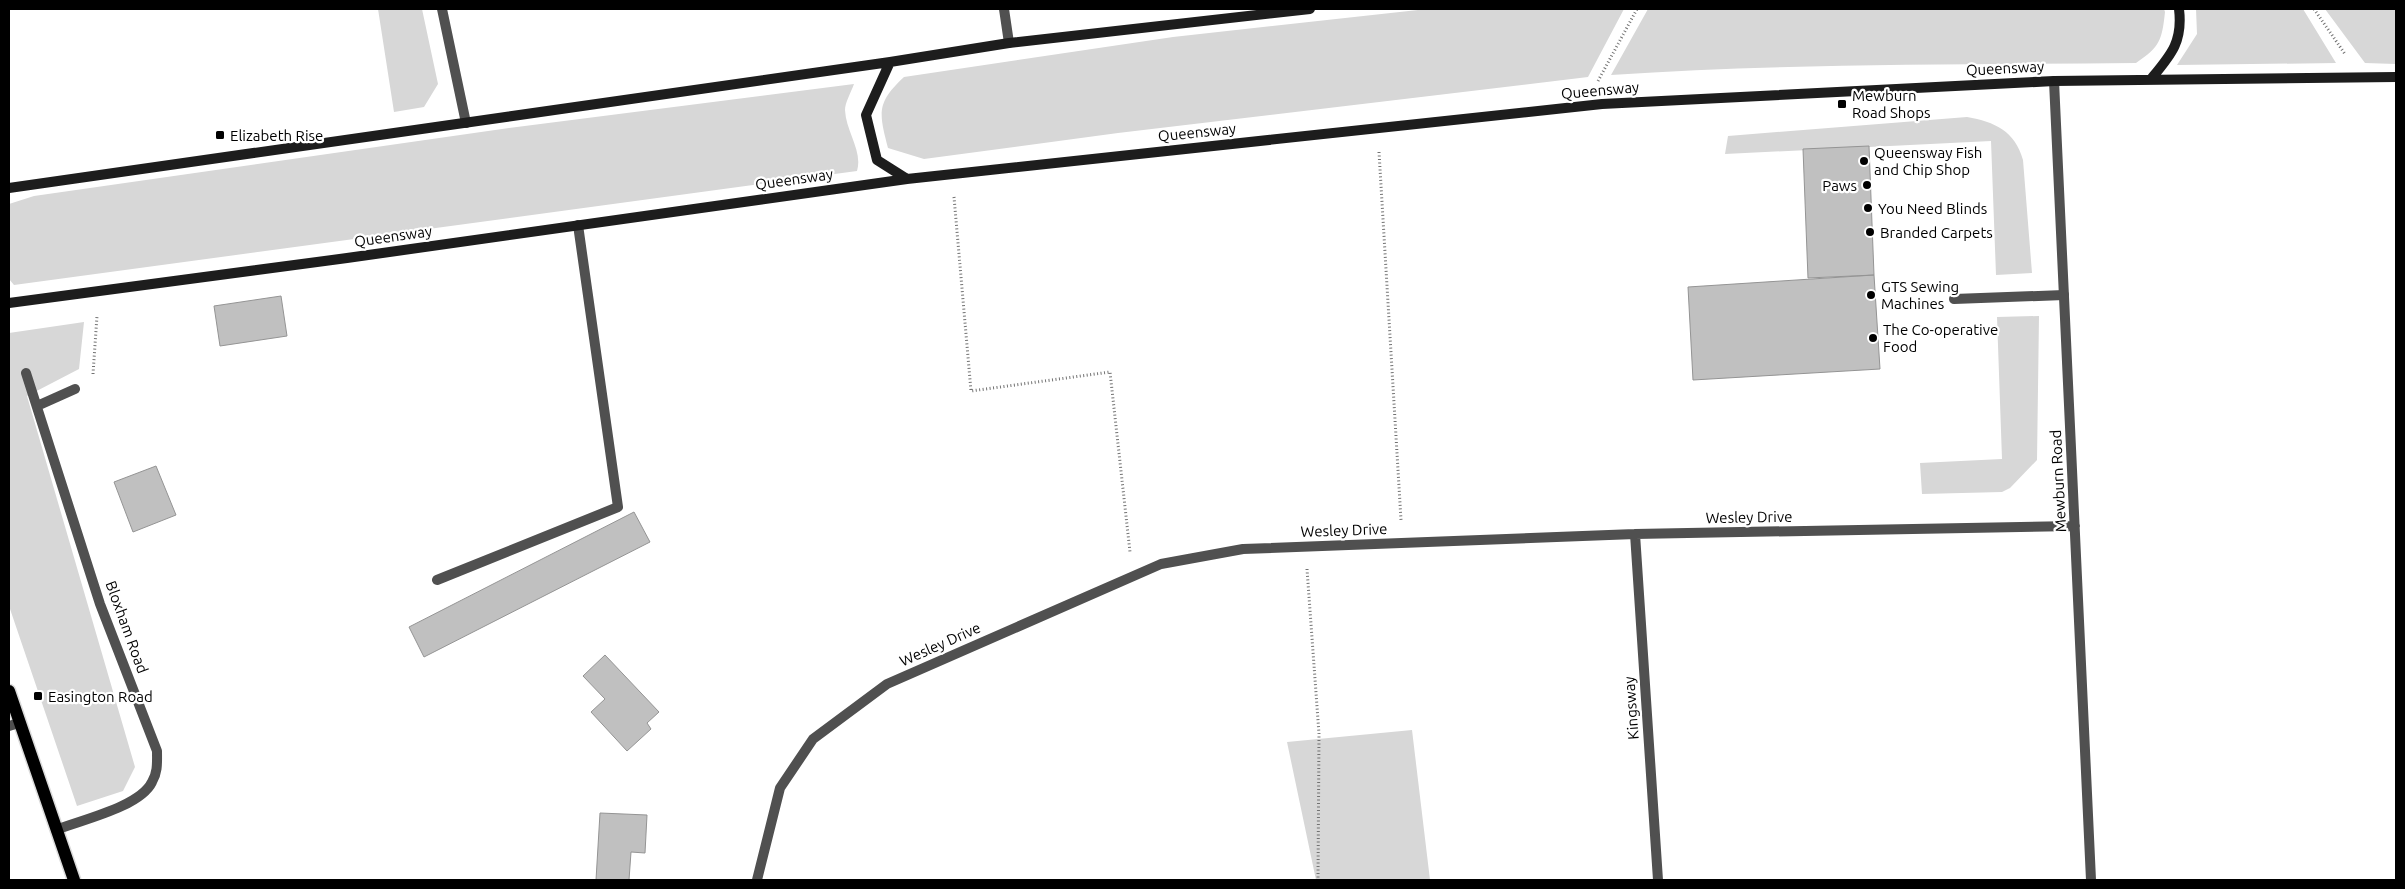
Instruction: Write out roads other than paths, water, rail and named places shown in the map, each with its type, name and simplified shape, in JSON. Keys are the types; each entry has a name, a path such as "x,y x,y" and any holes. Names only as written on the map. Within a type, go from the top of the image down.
{"main road":[{"path":"9,691 14,725 74,880"}],"street":[{"path":"442,9 466,123"},
{"path":"1004,9 1009,43"},
{"path":"9,188 890,62 1009,43 1310,9"},
{"path":"2151,79 2175,50 2181,25 2179,9"},
{"path":"890,62 866,115 878,160 907,178"},
{"name":"Queensway","path":"10,302 99,292 578,226 907,178 1584,106 2054,81 2396,77"},
{"name":"Mewburn Road","path":"2054,81 2091,880"},
{"path":"437,580 618,507 578,226"},
{"path":"1954,299 2064,295"},
{"name":"Bloxham Road","path":"26,373 100,604 157,751 158,767 152,784 135,800 56,830"},
{"path":"36,406 76,389"},
{"name":"Wesley Drive","path":"756,880 780,788 813,739 887,684 1161,564 1243,549 1305,546 1635,534 2075,526"},
{"name":"Kingsway","path":"1635,534 1658,880"}],"place":[{"name":"Mewburn Road Shops","path":"1842,104"},
{"name":"Elizabeth Rise","path":"220,135"},
{"name":"Queensway Fish and Chip Shop","path":"1864,161"},
{"name":"Paws","path":"1867,185"},
{"name":"You Need Blinds","path":"1868,208"},
{"name":"Branded Carpets","path":"1870,232"},
{"name":"GTS Sewing Machines","path":"1871,295"},
{"name":"The Co-operative Food","path":"1873,338"},
{"name":"Easington Road","path":"38,696"}]}
